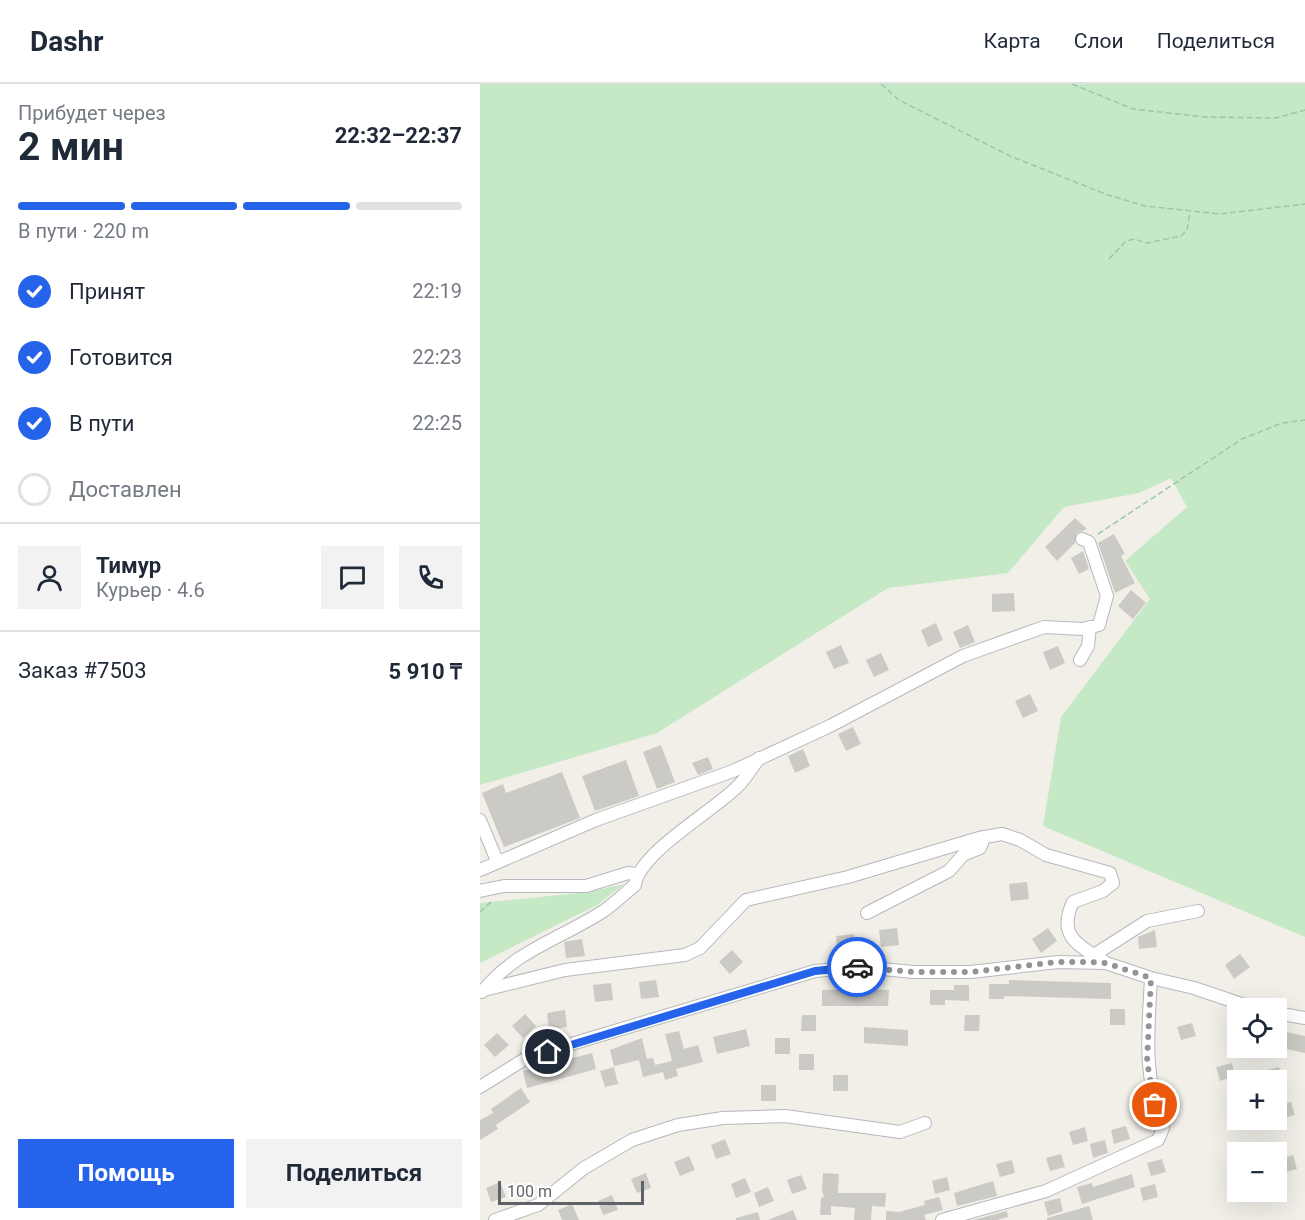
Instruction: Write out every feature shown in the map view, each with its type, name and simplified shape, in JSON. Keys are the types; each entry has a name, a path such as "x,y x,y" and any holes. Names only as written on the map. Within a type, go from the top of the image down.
{"street":[{"path":"480,870 596,820 708,781 830,726 963,656 1044,627 1083,629 1099,625 1107,596 1086,540"},
{"path":"1080,660 1088,646 1090,627"},
{"path":"482,992 494,976 523,953 602,912 635,885 637,874 676,835 739,785 760,757"},
{"path":"480,862 679,784"},
{"path":"480,820 495,856"},
{"path":"482,992 565,969 685,955 700,948 746,900 848,877 979,838 1002,834 1020,840 1046,855 1110,873 1113,883 1103,891 1073,902 1066,915 1068,931 1076,945 1106,963 1227,999"},
{"path":"867,913 948,871 963,855 980,849 982,843 979,838"},
{"path":"480,891 504,886 586,886 628,873 637,874"},
{"path":"1094,955 1147,921 1198,911"},
{"path":"480,1087 528,1057 815,971 862,967 913,972 971,972 1058,962 1106,963"},
{"path":"942,1220 1046,1191 1158,1140 1163,1128 1155,1105 1147,1062 1151,978"},
{"path":"1287,1015 1305,1018"},
{"path":"495,1220 538,1204 584,1168 632,1140 678,1125 723,1118 785,1116 900,1132 925,1123"}],"path":[{"path":"881,84 899,100 1021,160 1108,195 1144,206 1220,214 1305,204"},
{"path":"1072,84 1133,109 1204,117 1276,118 1305,110"},
{"path":"1109,259 1126,241 1134,239 1147,243 1181,236 1187,230 1190,211"},
{"path":"1086,540 1242,439 1282,423 1305,420"}],"green space":[{"path":"480,84 1305,84 1305,937 1043,826 1061,717 1150,599 1125,561 1187,507 1171,478 1139,493 1064,507 1008,573 888,588 657,733 480,785"},
{"path":"624,884 597,905 480,963 480,903 589,892"}],"building":[{"path":"1075,518 1087,529 1077,533 1075,543 1057,561 1045,547"},
{"path":"1114,534 1125,554 1121,556 1135,583 1115,593 1098,543"},
{"path":"1083,551 1089,569 1079,574 1071,558"},
{"path":"1131,590 1146,603 1133,619 1118,606"},
{"path":"1014,593 1015,611 992,612 992,594"},
{"path":"936,623 943,640 928,647 921,630"},
{"path":"968,625 975,642 960,648 953,632"},
{"path":"841,645 849,663 834,669 826,652"},
{"path":"1058,646 1065,663 1050,670 1043,652"},
{"path":"881,653 889,670 874,677 866,660"},
{"path":"1030,694 1038,711 1023,718 1015,701"},
{"path":"853,727 861,744 846,751 838,734"},
{"path":"661,745 675,782 657,789 643,752"},
{"path":"803,749 810,766 795,773 788,756"},
{"path":"708,757 713,769 698,775 692,763"},
{"path":"626,760 639,796 595,811 582,776"},
{"path":"562,772 580,818 504,847 482,793 503,784 506,793"},
{"path":"1027,882 1029,899 1011,901 1009,884"},
{"path":"897,928 899,945 881,947 879,930"},
{"path":"1048,928 1057,941 1041,953 1032,939"},
{"path":"1155,930 1157,947 1139,949 1138,937"},
{"path":"854,934 857,951 838,953 836,936"},
{"path":"582,939 585,956 566,958 564,942"},
{"path":"732,950 743,962 730,974 719,962"},
{"path":"1240,954 1250,967 1234,979 1225,965"},
{"path":"656,980 659,997 641,999 639,982"},
{"path":"1009,980 1111,983 1111,999 1004,996 1004,999 989,999 989,984 1009,984"},
{"path":"611,983 613,1000 595,1002 593,985"},
{"path":"954,985 969,985 969,1001 945,1000 945,1005 930,1005 930,990 954,990"},
{"path":"822,990 889,990 888,1006 822,1006"},
{"path":"1110,1009 1125,1009 1125,1025 1110,1025"},
{"path":"565,1010 567,1027 549,1030 547,1013"},
{"path":"525,1014 536,1026 523,1038 512,1026"},
{"path":"802,1015 816,1015 816,1031 801,1031"},
{"path":"965,1015 980,1015 979,1031 964,1031"},
{"path":"1192,1023 1196,1036 1181,1040 1177,1027"},
{"path":"864,1027 908,1030 908,1046 864,1043"},
{"path":"746,1029 750,1046 717,1054 713,1037"},
{"path":"679,1031 684,1049 698,1045 703,1062 676,1069 678,1076 665,1080 663,1072 643,1077 639,1060 614,1066 610,1050 642,1038 647,1059 653,1058 655,1065 672,1061 665,1034"},
{"path":"1287,1032 1305,1036 1305,1053 1287,1049"},
{"path":"497,1033 509,1045 495,1057 484,1045"},
{"path":"775,1038 790,1038 790,1054 775,1054"},
{"path":"592,1053 596,1069 527,1088 523,1071"},
{"path":"799,1054 814,1054 814,1070 799,1070"},
{"path":"1232,1063 1234,1070 1227,1070 1227,1079 1220,1081 1216,1067"},
{"path":"614,1067 618,1084 605,1087 600,1071"},
{"path":"833,1075 848,1075 848,1091 833,1091"},
{"path":"761,1085 776,1085 776,1101 761,1101"},
{"path":"521,1088 530,1102 496,1125 498,1129 480,1140 480,1120 493,1113 491,1109"},
{"path":"1291,1102 1295,1115 1287,1117 1287,1103"},
{"path":"1126,1126 1130,1139 1114,1144 1111,1130"},
{"path":"1085,1127 1088,1141 1073,1145 1069,1132"},
{"path":"725,1139 731,1154 716,1159 711,1145"},
{"path":"1105,1140 1108,1153 1093,1158 1090,1144"},
{"path":"1061,1154 1065,1167 1050,1171 1046,1158"},
{"path":"1293,1155 1297,1169 1287,1172 1287,1157"},
{"path":"689,1156 695,1170 680,1176 674,1162"},
{"path":"1162,1159 1166,1172 1151,1176 1147,1163"},
{"path":"1012,1160 1015,1173 1000,1177 996,1164"},
{"path":"646,1173 651,1188 637,1193 631,1179"},
{"path":"823,1173 839,1174 838,1193 886,1193 885,1207 872,1206 871,1220 854,1220 855,1208 831,1206 831,1215 820,1215 821,1198 824,1197"},
{"path":"1132,1174 1135,1187 1082,1204 1077,1187 1092,1183 1093,1187"},
{"path":"801,1175 807,1189 792,1194 787,1180"},
{"path":"947,1177 950,1190 935,1194 932,1181"},
{"path":"745,1178 751,1192 736,1198 731,1184"},
{"path":"993,1181 997,1196 957,1206 954,1193"},
{"path":"500,1182 506,1197 491,1202 486,1188"},
{"path":"1155,1184 1158,1197 1143,1201 1140,1188"},
{"path":"768,1187 774,1201 759,1207 754,1193"},
{"path":"612,1195 618,1210 603,1215 598,1201"},
{"path":"939,1197 943,1210 924,1215 926,1220 886,1220 886,1211 899,1212 925,1205 924,1201"},
{"path":"1060,1198 1063,1211 1048,1216 1044,1202"},
{"path":"572,1204 579,1220 562,1220 558,1210"},
{"path":"1089,1206 1093,1220 1047,1220 1047,1218"},
{"path":"793,1210 797,1220 768,1220"},
{"path":"1007,1211 1008,1217 997,1220 973,1220"},
{"path":"758,1212 760,1220 736,1220 736,1218"}],"way so far":[{"path":"857,967 913,972 971,972 1058,962 1089,962 1106,963 1151,978 1147,1062 1155,1105"}],"route":[{"path":"548,1052 815,971 857,967"}]}
